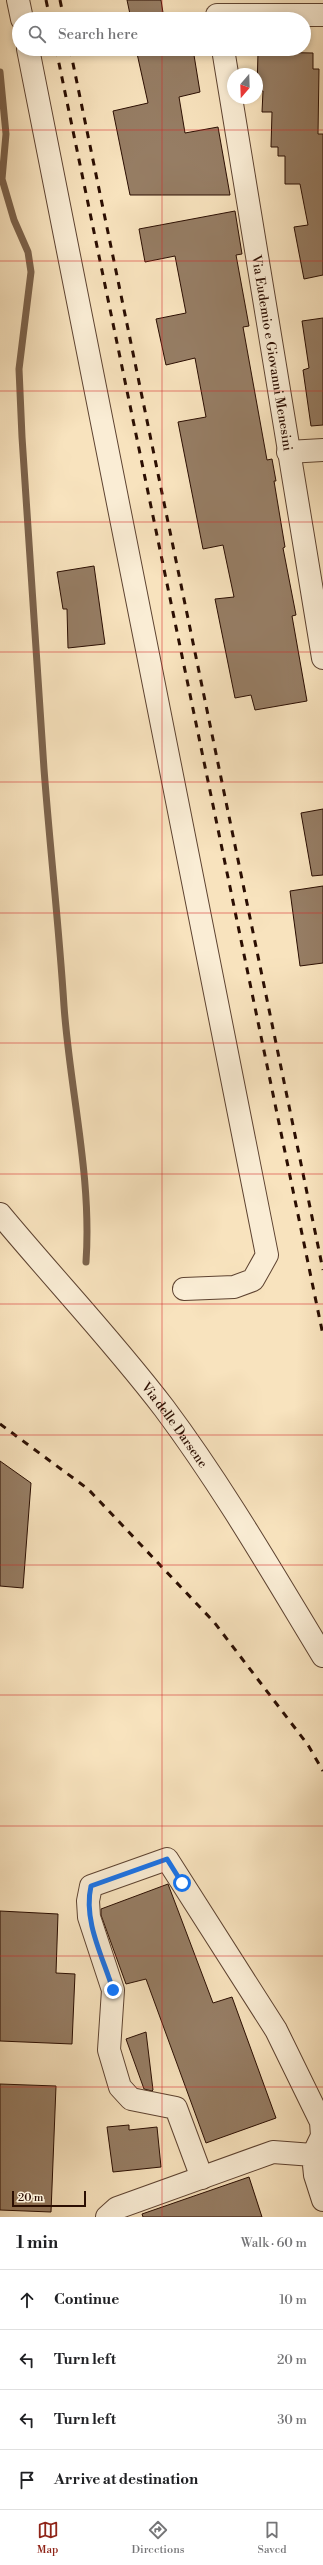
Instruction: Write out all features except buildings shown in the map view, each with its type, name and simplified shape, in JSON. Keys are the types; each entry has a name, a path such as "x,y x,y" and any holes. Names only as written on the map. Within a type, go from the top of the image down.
{"street":[{"path":"18,0 21,12"},
{"path":"217,11 244,12"},
{"path":"311,15 323,15"},
{"path":"29,56 267,1255 253,1280 234,1287 184,1289"},
{"name":"Via Eudemio e Giovanni Menesini","path":"224,56 323,658"},
{"path":"288,452 323,450"},
{"name":"Via delle Darsene","path":"1,1215 133,1369 168,1414 253,1541 323,1656"},
{"path":"202,2178 176,2108 131,2099 120,2087 109,2050 113,1990 89,1917 88,1901 91,1886 167,1859 276,2030 321,2122 322,2136 313,2155 315,2175 323,2200"},
{"path":"107,2217 117,2208 273,2152 313,2155"}],"waterway":[{"path":"0,72 6,134 2,179 14,220 28,252 31,272 19,369 22,437 46,799 67,1038 80,1134 86,1198 86,1262"}],"railway":[{"path":"46,0 49,12"},
{"path":"60,0 63,12"},
{"path":"57,56 323,1335"},
{"path":"71,56 323,1270"},
{"path":"0,1424 88,1489 214,1622 308,1745 323,1771"}],"route":[{"path":"113,1990 89,1917 88,1901 91,1886 167,1859 182,1883"}]}
